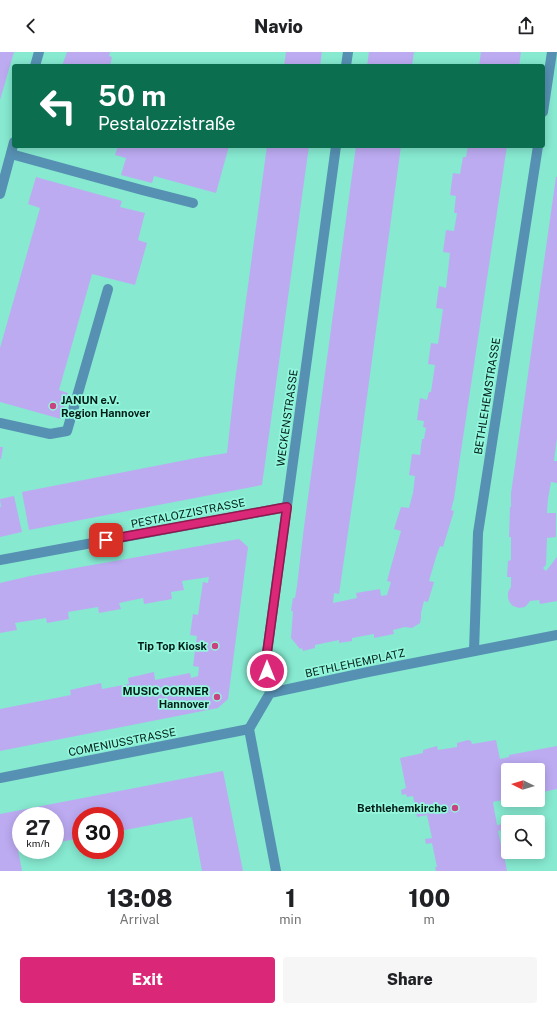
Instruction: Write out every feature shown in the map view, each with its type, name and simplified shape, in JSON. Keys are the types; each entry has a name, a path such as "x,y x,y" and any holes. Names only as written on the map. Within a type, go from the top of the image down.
{"street":[{"path":"36,64 39,52"},
{"path":"346,64 348,52"},
{"path":"545,99 552,52"},
{"path":"0,194 12,148"},
{"name":"WECKENSTRASSE","path":"270,693 266,660 336,148"},
{"name":"BETHLEHEMSTRASSE","path":"474,651 478,533 538,148"},
{"path":"11,154 144,186 193,203"},
{"path":"0,423 50,434 67,431 108,289"},
{"name":"PESTALOZZISTRASSE","path":"0,560 287,507"},
{"name":"BETHLEHEMPLATZ","path":"270,693 557,635"},
{"path":"270,693 249,729 276,871"},
{"name":"COMENIUSSTRASSE","path":"0,778 249,729"}],"building":[{"path":"0,52 14,52 0,100"},
{"path":"67,52 110,52 109,56 112,57 110,64 63,64"},
{"path":"286,52 322,52 320,64 284,64"},
{"path":"369,52 414,52 412,64 367,64"},
{"path":"481,52 521,52 519,64 479,64"},
{"path":"117,148 228,148 216,193 154,176 152,183 121,175 126,158 115,155"},
{"path":"267,148 309,148 262,485 29,530 22,492 227,453 235,381"},
{"path":"356,148 401,148 339,594 334,593 333,603 357,598 356,593 380,589 381,596 387,595 391,582 387,581 401,531 394,529 401,507 409,508 415,476 409,475 412,454 420,455 422,439 424,439 426,428 423,427 424,421 417,420 420,398 427,400 429,392 431,392 435,365 428,364 431,343 438,344 443,309 436,308 439,286 446,288 450,253 443,252 446,230 454,231 457,213 454,213 456,196 450,195 453,173 460,174 463,157 466,157 468,148 507,148 454,499 451,510 454,511 443,547 440,546 436,557 429,581 434,582 428,602 424,601 420,623 412,628 405,627 393,630 394,634 374,638 374,634 352,638 352,641 339,643 339,640 315,645 315,648 303,651 302,648 300,649 291,638 293,611 291,611 297,586"},
{"path":"36,177 122,201 120,207 145,213 138,240 147,243 135,285 92,274 59,390 68,393 61,419 0,402 0,348 40,208 28,204"},
{"path":"556,177 557,438 554,461 557,461 557,483 551,482 547,513 556,513 556,537 547,538 546,565 543,568 546,571 557,557 557,601 540,604 539,600 530,601 525,607 519,608 513,606 508,598 508,592 511,587 511,577 507,577 508,561 511,560 511,537 509,537 511,493"},
{"path":"0,447 3,447 1,459 0,459"},
{"path":"14,496 22,532 0,537 0,499"},
{"path":"239,539 248,547 228,699 218,708 0,751 0,709 71,695 70,690 101,683 102,689 129,684 128,678 154,672 155,680 190,673 191,678 198,676 199,667 193,666 197,636 190,635 193,614 198,615 203,582 208,583 209,577 182,581 184,590 171,592 172,599 144,604 143,598 119,603 121,609 99,613 98,607 68,612 69,619 47,623 46,618 15,623 17,630 0,633 0,583 30,576"},
{"name":"Bethlehemkirche","path":"468,740 471,741 472,744 496,740 500,759 509,757 509,755 557,746 557,789 545,792 545,763 501,763 501,800 493,802 497,825 501,824 501,830 498,831 501,845 501,859 505,859 507,871 436,871 435,867 437,867 432,843 426,844 425,839 432,838 427,815 417,817 413,796 407,797 406,794 402,795 401,790 406,788 400,758 423,753 423,750 437,746 438,750 457,747 457,743"},
{"path":"223,771 243,871 202,871 192,817 124,830 124,807 72,807 72,840 64,841 64,807 36,807"},
{"path":"12,812 12,859 20,859 22,871 0,871 0,814"}],"place":[{"name":"JANUN e.V. Region Hannover","path":"53,406"},
{"name":"Tip Top Kiosk","path":"215,646"},
{"name":"MUSIC CORNER Hannover","path":"217,697"},
{"name":"Bethlehemkirche","path":"455,808"}],"route":[{"path":"106,540 287,507 266,660 267,671"}]}
